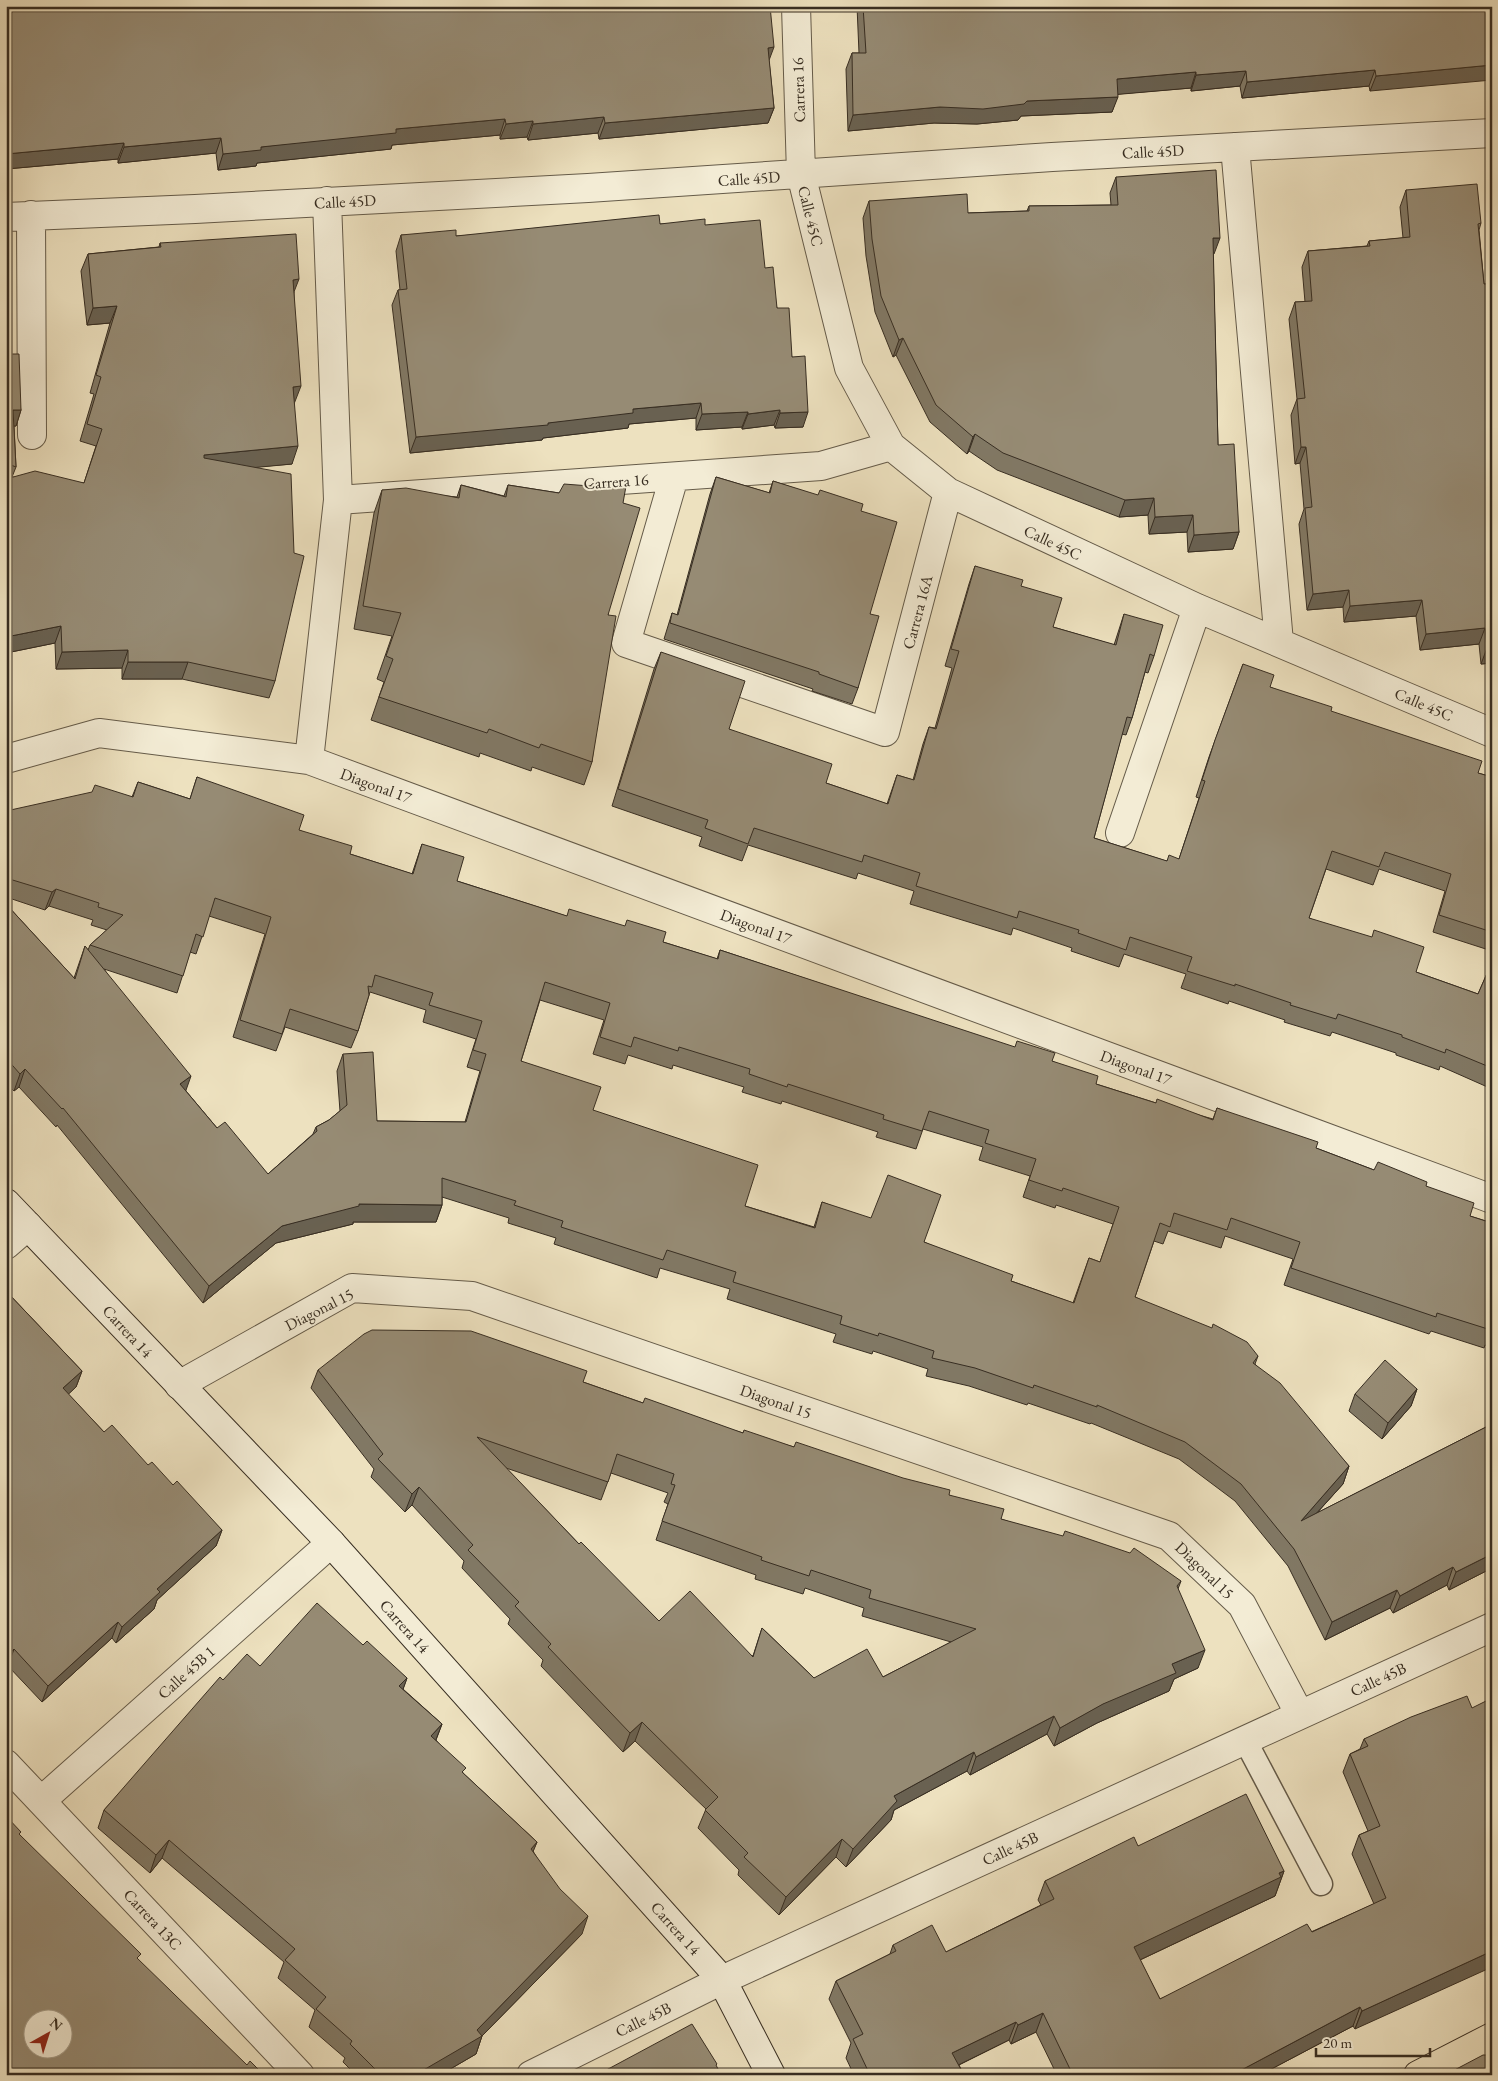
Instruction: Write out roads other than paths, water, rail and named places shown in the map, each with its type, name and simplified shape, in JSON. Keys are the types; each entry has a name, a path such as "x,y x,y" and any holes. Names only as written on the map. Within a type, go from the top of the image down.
{"main road":[{"path":"1418,2075 1492,2037"}],"street":[{"name":"Carrera 16","path":"796,6 801,174"},
{"name":"Calle 45D","path":"19,216 195,209 588,188 1492,132"},
{"path":"1235,147 1280,642"},
{"name":"Calle 45C","path":"801,174 849,368 891,446 948,492 1197,608 1492,733"},
{"path":"309,760 338,500 327,201"},
{"path":"19,216 32,435"},
{"name":"Carrera 16","path":"338,500 821,466 891,446"},
{"name":"Carrera 16A","path":"674,477 626,643 885,732 948,492"},
{"path":"1120,833 1197,608"},
{"name":"Diagonal 17","path":"6,760 99,732 309,760 1492,1199"},
{"name":"Carrera 14","path":"6,1203 331,1543 722,1980 771,2075"},
{"path":"6,1245 28,1226"},
{"name":"Diagonal 15","path":"179,1385 352,1288 472,1296 1169,1536 1242,1605 1300,1714"},
{"name":"Calle 45B 1","path":"41,1801 331,1543"},
{"name":"Calle 45B","path":"531,2075 722,1980 1492,1627"},
{"name":"Carrera 13C","path":"6,1764 300,2075"}],"lane":[{"path":"1245,1740 1321,1884"}]}
